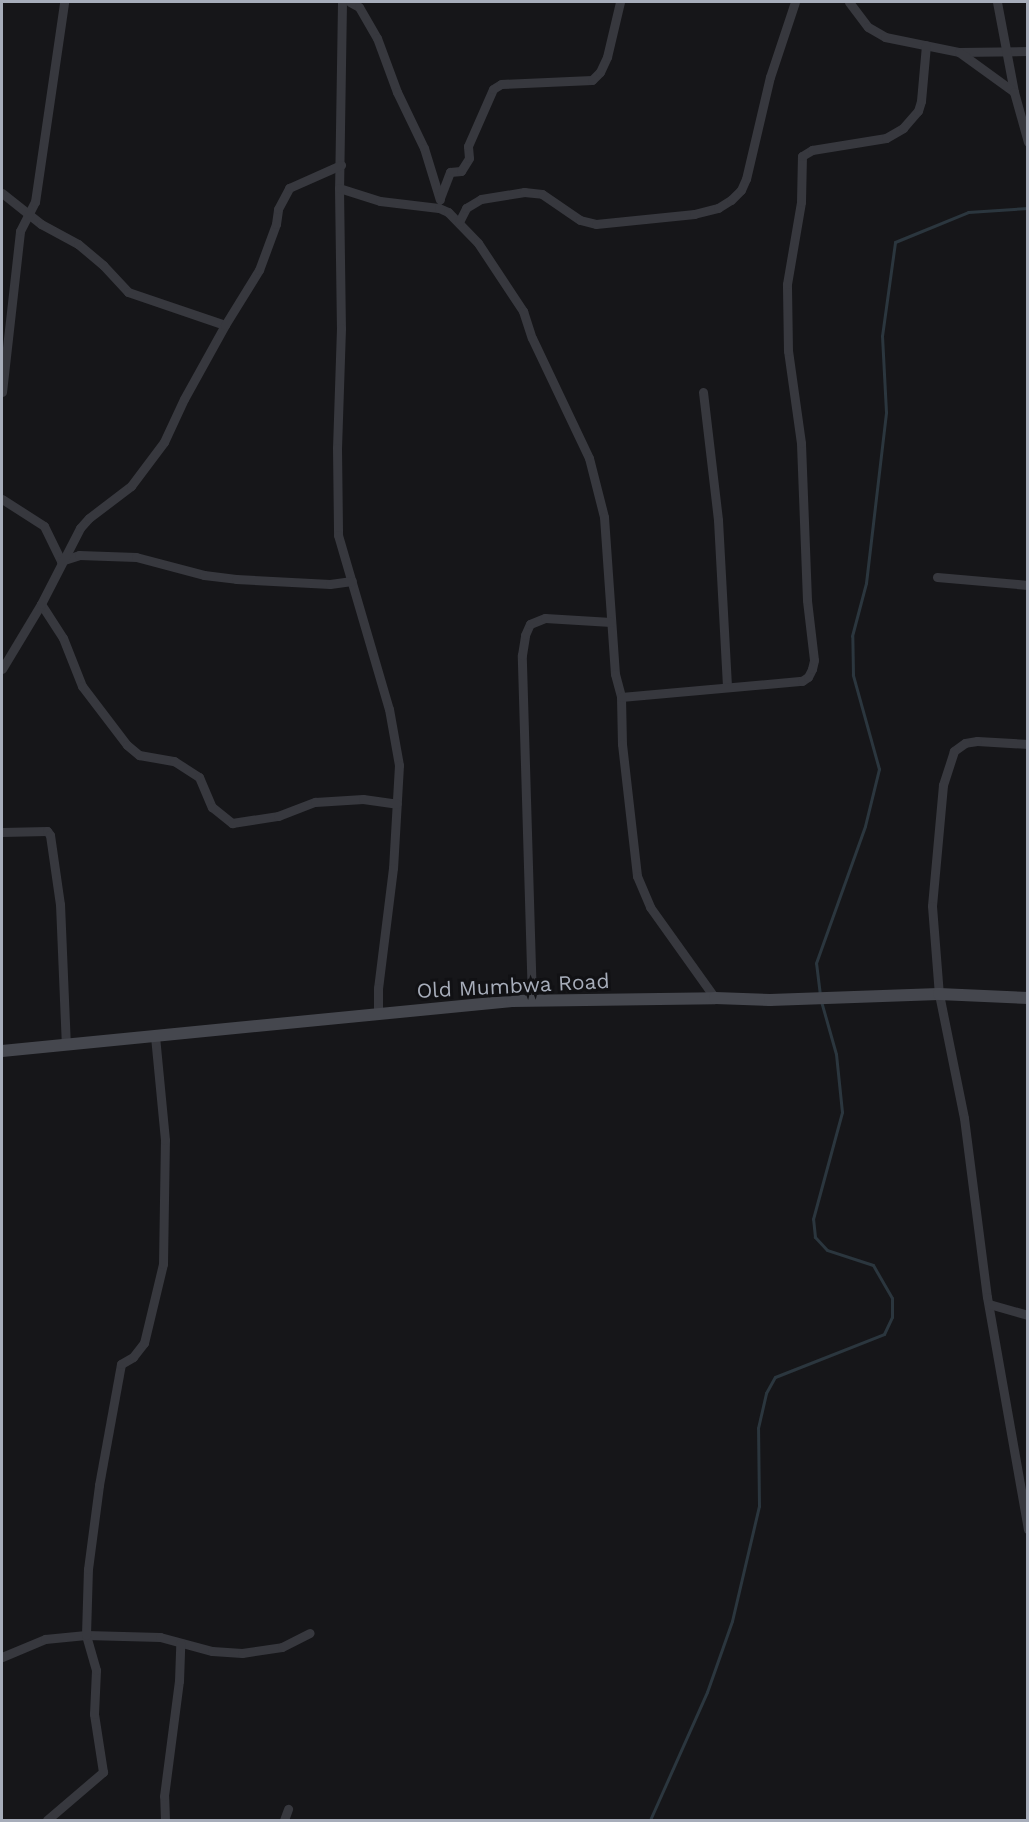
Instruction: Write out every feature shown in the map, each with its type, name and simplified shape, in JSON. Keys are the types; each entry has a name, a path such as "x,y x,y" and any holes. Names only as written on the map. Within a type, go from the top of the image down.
{"main road":[{"name":"Old Mumbwa Road","path":"2,1051 378,1013 531,1001 716,998 770,1000 939,994 1028,998"}],"street":[{"path":"2,392 12,280 20,231 34,202 64,2"},
{"path":"342,2 338,535 389,709 399,765 393,868 378,988 378,1013"},
{"path":"350,2 359,7 377,38 398,92 424,148 440,198"},
{"path":"439,208 440,198 450,172 461,171 469,158 468,146 493,89 501,84 592,80 600,72 607,57 620,2"},
{"path":"459,222 466,208 481,199 524,192 542,194 580,220 596,224 694,214 718,208 731,200 741,190 746,179 770,76 795,2"},
{"path":"849,2 873,32 959,52 1028,51"},
{"path":"997,2 1014,92 1028,142"},
{"path":"621,697 727,685 802,681 808,677 814,660 807,600 801,443 788,351 787,306 789,267 801,202 802,156 812,150 886,138 903,128 918,111 921,101 926,45"},
{"path":"959,52 1014,92"},
{"path":"2,669 41,604 61,561 89,518 131,486 156,456 225,325 259,270 276,224 278,209 289,188 340,165"},
{"path":"339,188 380,201 439,208 459,222 478,243 523,310 532,338 589,458 604,517 608,544 607,585 615,674 621,697 622,744 632,842 642,893 716,998"},
{"path":"2,193 27,213 78,244 128,292 225,325"},
{"path":"703,392 718,520 727,685"},
{"path":"2,500 44,526 61,561"},
{"path":"61,561 79,555 136,557 204,575 236,579 330,584 352,581"},
{"path":"937,578 1028,585"},
{"path":"41,604 63,638 82,686 127,745 139,755 174,761 198,777 212,807 232,823 278,816 315,802 363,799 397,804"},
{"path":"531,1001 522,655 525,635 530,624 544,618 611,622"},
{"path":"1028,744 964,743 954,751 949,759 937,831 932,906 939,994 964,1118 989,1304 1028,1529"},
{"path":"2,832 47,831 50,835 60,904 66,1045"},
{"path":"47,1821 103,1772 94,1714 96,1670 86,1635 88,1569 99,1485 122,1364 133,1357 144,1343 163,1264 165,1140 155,1036"},
{"path":"989,1304 1028,1314"},
{"path":"2,1657 45,1639 86,1635 160,1637 212,1651 242,1653 282,1647 310,1633"},
{"path":"165,1821 164,1796 174,1735 180,1643"},
{"path":"284,1821 288,1809"}],"waterway":[{"path":"820,995 816,963 865,826 879,769 853,675 852,636 866,583 886,412 882,336 895,242 968,212 1028,208"},
{"path":"650,1820 707,1692 732,1621 759,1506 758,1428 766,1393 775,1377 884,1334 892,1317 892,1298 873,1265 827,1250 815,1237 813,1219 842,1112 836,1054 821,1001"}]}
